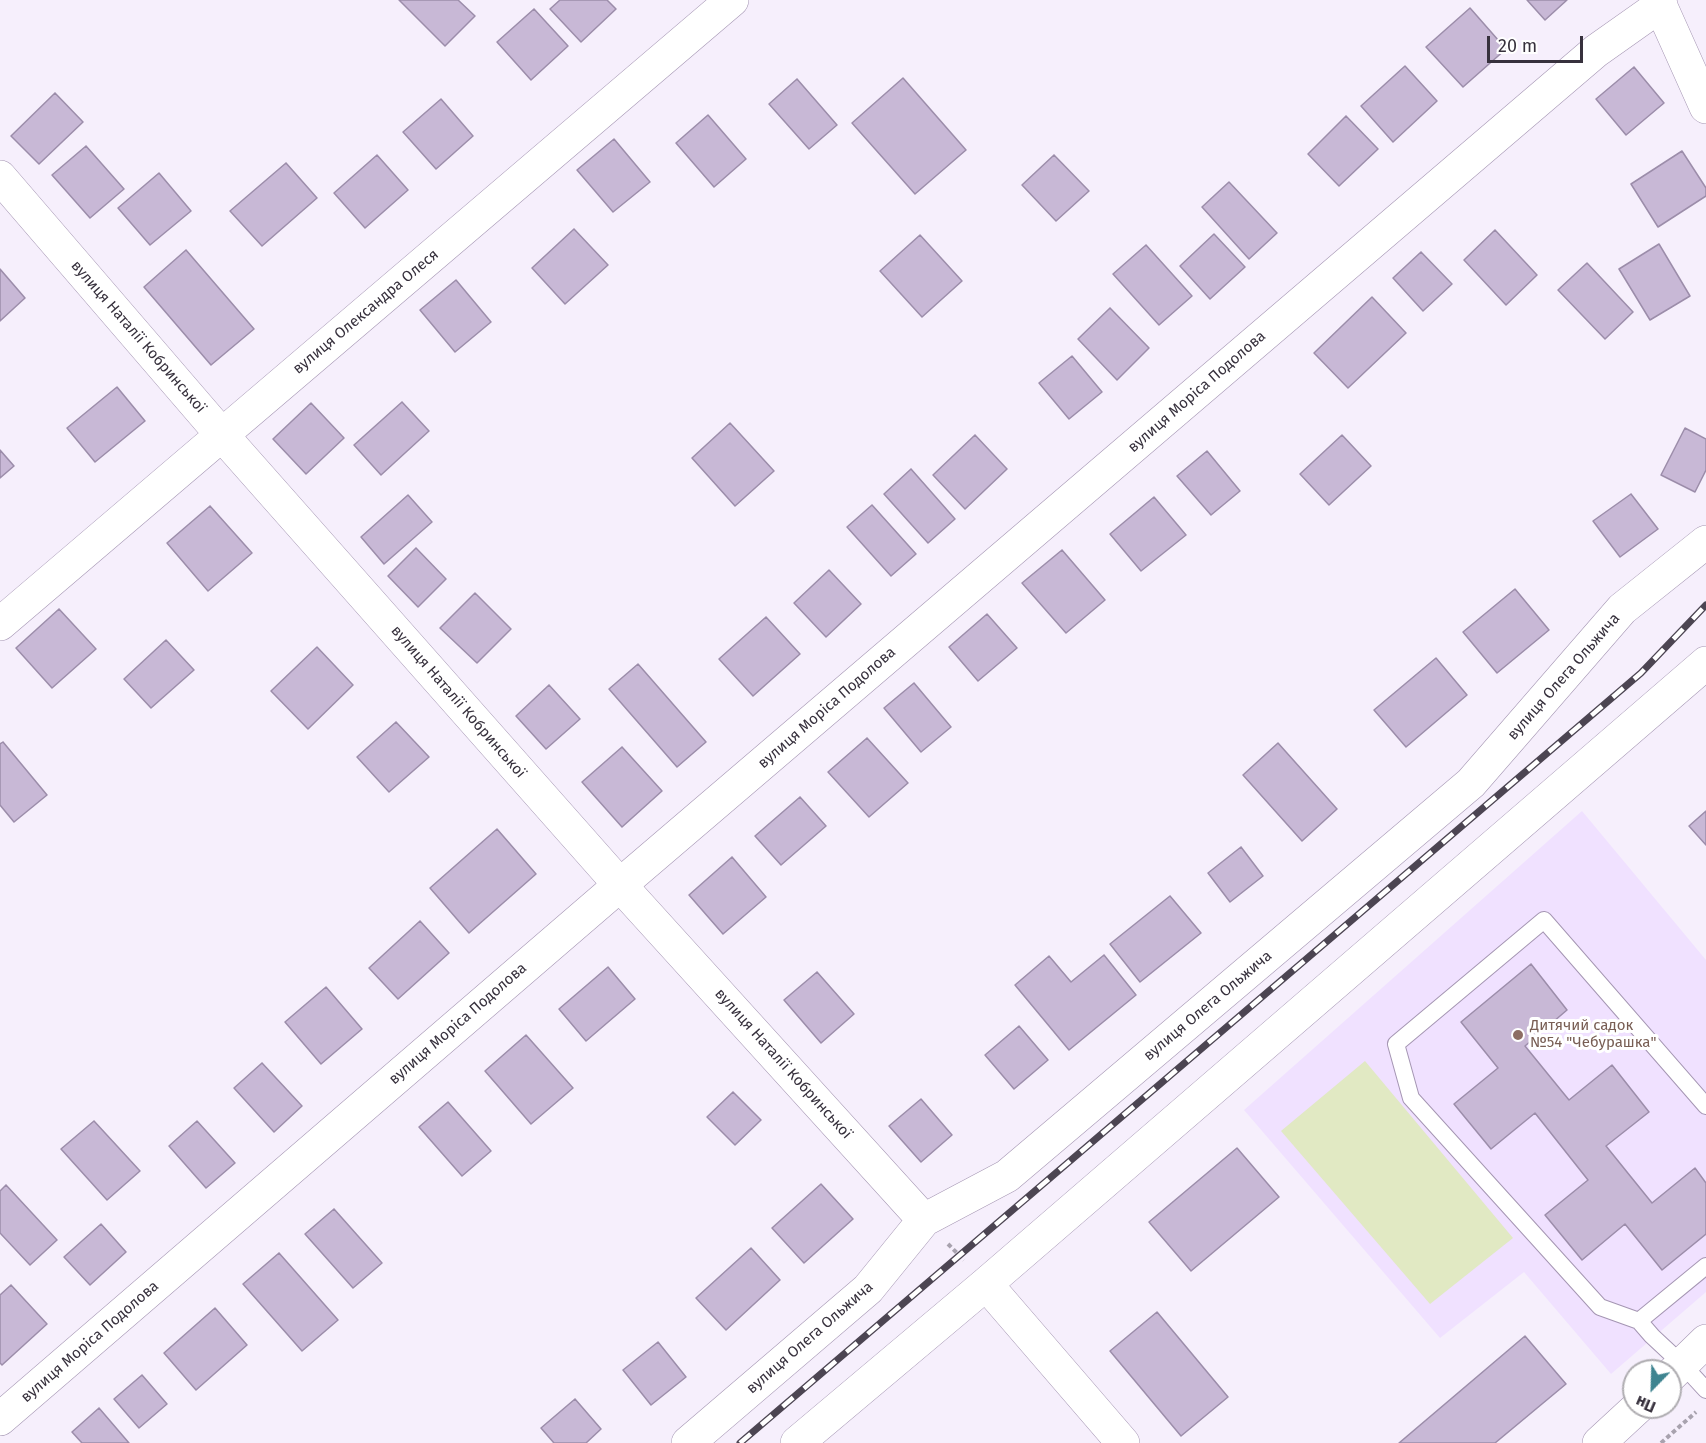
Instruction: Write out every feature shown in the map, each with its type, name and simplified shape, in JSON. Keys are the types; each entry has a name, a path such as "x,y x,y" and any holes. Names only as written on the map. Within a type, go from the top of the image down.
{"street":[{"name":"вулиця Олександра Олеся","path":"0,624 732,0"},
{"path":"1663,2 1706,107"},
{"name":"вулиця Моріса Подолова","path":"0,1419 620,885 1578,67 1663,2"},
{"name":"вулиця Наталії Кобринської","path":"0,177 222,435 620,885 924,1220"},
{"name":"вулиця Олега Ольжича","path":"688,1443 868,1289 924,1220 1008,1176 1471,783 1622,609 1706,542"},
{"path":"797,1443 986,1284 1706,663"},
{"path":"986,1284 1123,1443"},
{"path":"1682,1364 1706,1341"},
{"path":"1599,1443 1625,1419"}],"lane":[{"path":"1668,1359 1639,1321 1600,1307 1411,1098 1396,1044 1544,920 1706,1106"},
{"path":"1639,1321 1706,1266"},
{"path":"1682,1374 1706,1390"}],"path":[{"path":"1661,1443 1698,1410"}],"shaded area":[{"name":"Дитячий садок №54 \"Чебурашка\"","path":"1582,811 1706,960 1706,1292 1628,1359 1622,1359 1622,1365 1611,1374 1524,1272 1440,1338 1244,1110"}],"green space":[{"path":"1365,1061 1513,1238 1430,1304 1281,1131"}],"building":[{"path":"399,0 458,0 475,16 445,46"},
{"path":"560,0 607,0 616,9 581,42 550,9"},
{"path":"1527,0 1567,0 1545,20"},
{"path":"1470,8 1506,49 1463,87 1426,47"},
{"path":"534,9 568,46 531,80 497,42"},
{"path":"1405,66 1437,101 1393,142 1361,106"},
{"path":"1634,67 1664,103 1626,135 1596,99"},
{"path":"903,78 966,150 915,194 852,123"},
{"path":"797,79 837,125 809,149 769,104"},
{"path":"55,93 83,122 39,164 11,136"},
{"path":"441,99 473,136 436,169 403,132"},
{"path":"708,115 746,159 714,187 676,143"},
{"path":"1346,116 1378,149 1339,186 1308,154"},
{"path":"614,139 650,182 613,212 577,170"},
{"path":"86,146 124,189 90,218 52,175"},
{"path":"1682,151 1706,188 1706,196 1658,227 1631,184"},
{"path":"377,155 408,190 365,228 334,193"},
{"path":"1054,155 1089,191 1056,221 1022,185"},
{"path":"286,163 317,198 262,246 230,211"},
{"path":"159,173 191,211 150,245 118,208"},
{"path":"1229,182 1277,233 1249,259 1202,207"},
{"path":"574,229 608,265 565,304 532,268"},
{"path":"1495,230 1537,275 1506,305 1464,260"},
{"path":"1214,234 1245,267 1210,299 1180,266"},
{"path":"920,235 962,281 922,317 880,271"},
{"path":"1659,244 1690,296 1650,320 1619,269"},
{"path":"1146,245 1192,296 1159,325 1113,274"},
{"path":"186,250 254,329 211,365 144,287"},
{"path":"1421,252 1452,284 1423,311 1393,278"},
{"path":"1587,263 1633,312 1605,339 1558,290"},
{"path":"0,269 25,298 0,321"},
{"path":"456,280 491,322 455,352 420,310"},
{"path":"1372,297 1406,333 1348,388 1314,353"},
{"path":"1110,308 1149,348 1117,380 1078,339"},
{"path":"1072,356 1102,392 1069,419 1039,383"},
{"path":"117,387 145,421 95,462 67,428"},
{"path":"402,402 429,431 381,475 354,445"},
{"path":"311,403 344,438 306,474 273,439"},
{"path":"730,423 774,471 735,506 692,458"},
{"path":"1685,428 1706,439 1706,470 1695,492 1661,475"},
{"path":"975,435 1007,469 965,509 933,475"},
{"path":"1342,435 1371,466 1329,505 1300,474"},
{"path":"0,450 14,466 0,478"},
{"path":"1207,451 1240,491 1211,515 1177,476"},
{"path":"911,469 955,519 928,543 884,494"},
{"path":"1631,494 1658,529 1620,557 1593,521"},
{"path":"408,495 432,522 384,564 361,537"},
{"path":"1154,497 1186,535 1141,571 1110,534"},
{"path":"872,505 916,554 891,576 847,527"},
{"path":"210,506 252,553 208,591 167,543"},
{"path":"416,548 446,579 418,607 388,576"},
{"path":"1062,550 1105,600 1066,633 1022,583"},
{"path":"829,570 861,604 826,637 794,603"},
{"path":"1515,589 1549,630 1497,673 1463,632"},
{"path":"475,593 511,629 477,663 440,628"},
{"path":"59,609 96,649 52,688 16,648"},
{"path":"987,614 1017,648 978,681 949,647"},
{"path":"766,617 800,654 753,696 719,659"},
{"path":"166,640 194,670 151,708 124,679"},
{"path":"317,647 353,685 308,729 271,691"},
{"path":"1436,658 1467,695 1406,747 1374,710"},
{"path":"638,664 706,742 677,767 609,689"},
{"path":"914,683 951,727 921,752 884,708"},
{"path":"549,685 580,719 546,749 516,716"},
{"path":"396,722 429,757 389,792 357,757"},
{"path":"867,738 908,783 869,817 828,772"},
{"path":"3,742 47,795 14,822 0,805 0,744"},
{"path":"1278,743 1337,809 1302,841 1243,775"},
{"path":"622,747 662,791 622,827 582,782"},
{"path":"800,797 826,826 781,865 755,836"},
{"path":"1706,811 1706,845 1689,826"},
{"path":"497,829 536,874 469,933 430,888"},
{"path":"1241,847 1263,876 1230,902 1208,873"},
{"path":"732,857 766,897 723,934 689,895"},
{"path":"1170,896 1201,933 1140,982 1110,944"},
{"path":"420,921 449,953 398,999 369,968"},
{"path":"1104,955 1136,995 1069,1050 1015,985 1049,956 1071,982"},
{"path":"1531,964 1567,1010 1525,1046 1569,1100 1612,1065 1649,1112 1606,1146 1652,1203 1695,1168 1706,1183 1706,1234 1662,1270 1625,1224 1582,1260 1545,1215 1588,1180 1535,1113 1491,1149 1454,1104 1498,1068 1461,1022"},
{"path":"608,967 635,999 586,1041 559,1009"},
{"path":"817,972 854,1014 821,1043 784,1000"},
{"path":"326,987 362,1029 321,1064 285,1022"},
{"path":"1019,1026 1048,1060 1014,1089 985,1055"},
{"path":"526,1035 573,1088 531,1124 485,1071"},
{"path":"262,1063 302,1106 274,1132 234,1088"},
{"path":"733,1092 761,1120 735,1145 707,1117"},
{"path":"921,1099 952,1135 921,1162 889,1126"},
{"path":"448,1102 491,1151 462,1176 419,1127"},
{"path":"94,1121 140,1171 107,1200 61,1149"},
{"path":"197,1121 235,1163 206,1188 169,1146"},
{"path":"1237,1148 1279,1197 1191,1271 1149,1222"},
{"path":"821,1184 853,1219 804,1263 772,1228"},
{"path":"6,1185 57,1240 30,1265 0,1233 0,1191"},
{"path":"334,1209 382,1263 353,1288 305,1234"},
{"path":"101,1224 126,1252 90,1285 64,1257"},
{"path":"751,1248 780,1280 726,1330 696,1298"},
{"path":"279,1253 338,1320 302,1351 243,1284"},
{"path":"11,1285 47,1324 2,1365 0,1363 0,1295"},
{"path":"215,1308 247,1345 196,1390 164,1353"},
{"path":"1157,1312 1228,1397 1181,1436 1110,1351"},
{"path":"1525,1336 1566,1384 1495,1443 1399,1443"},
{"path":"658,1342 686,1377 651,1405 623,1370"},
{"path":"142,1375 167,1404 139,1428 114,1399"},
{"path":"575,1399 601,1429 586,1443 554,1443 541,1428"},
{"path":"99,1408 129,1443 82,1443 72,1432"}],"railway":[{"path":"740,1443 1641,673 1706,605"}],"place":[{"name":"Дитячий садок №54 \"Чебурашка\"","path":"1518,1035"}]}
